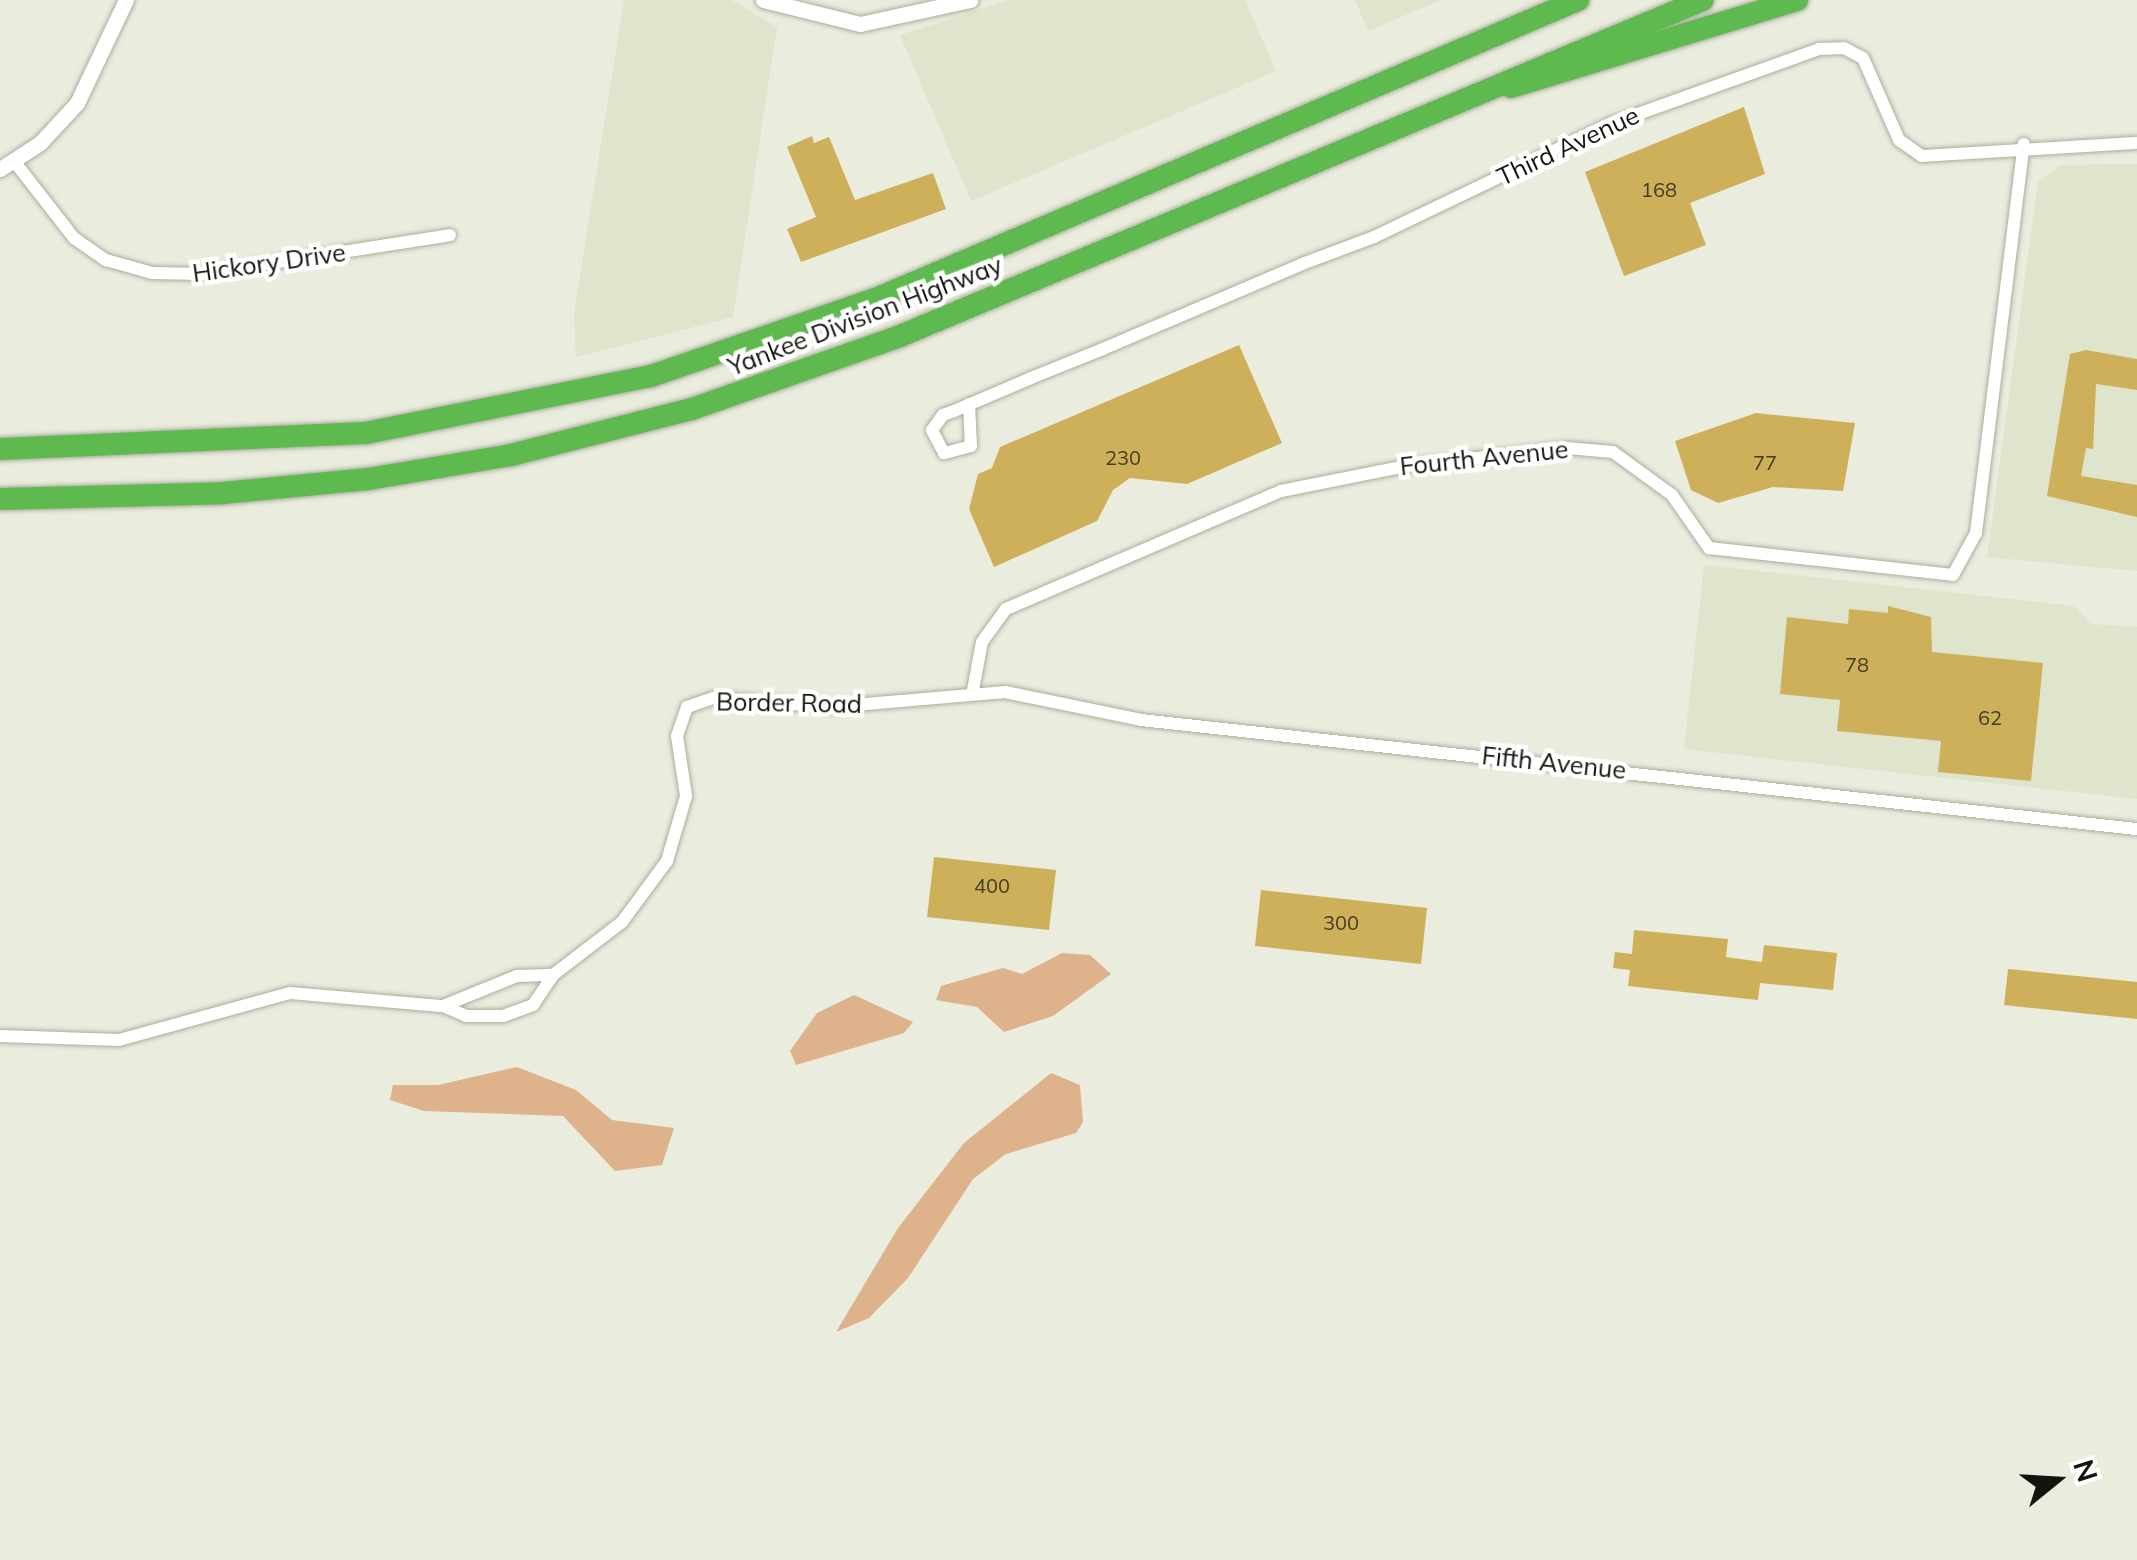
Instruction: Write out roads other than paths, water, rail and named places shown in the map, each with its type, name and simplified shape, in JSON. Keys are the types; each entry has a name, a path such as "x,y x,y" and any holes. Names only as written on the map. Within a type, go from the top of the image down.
{"highway":[{"name":"Yankee Division Highway","path":"0,449 334,436 635,381 834,316 1578,0"},
{"name":"Yankee Division Highway","path":"0,499 223,493 368,479 649,421 900,336 1463,96 1703,0"},
{"path":"1463,96 1569,75 1798,0"}],"street":[{"path":"7,165 77,103 126,0"},
{"path":"763,0 860,24 970,0"},
{"name":"Third Avenue","path":"970,404 1374,237 1610,124 1811,51 1844,48 1863,58 1894,131 1914,153 2024,144 2137,143"},
{"name":"Fourth Avenue","path":"973,690 982,642 1006,608 1282,491 1406,466 1567,448 1613,452 1672,495 1708,548 1928,578 1953,574 1976,534 2024,144"},
{"name":"Hickory Drive","path":"7,165 74,238 106,260 152,273 202,274 450,235"},
{"name":"Fifth Avenue","path":"973,690 1141,720 2137,829"},
{"name":"Border Road","path":"0,1036 119,1040 290,993 442,1006 466,1016 503,1016 533,1005 553,976 622,922 667,860 686,796 676,736 686,707 713,698 831,708 973,690"},
{"name":"Border Road","path":"442,1006 517,976 553,976"}]}
